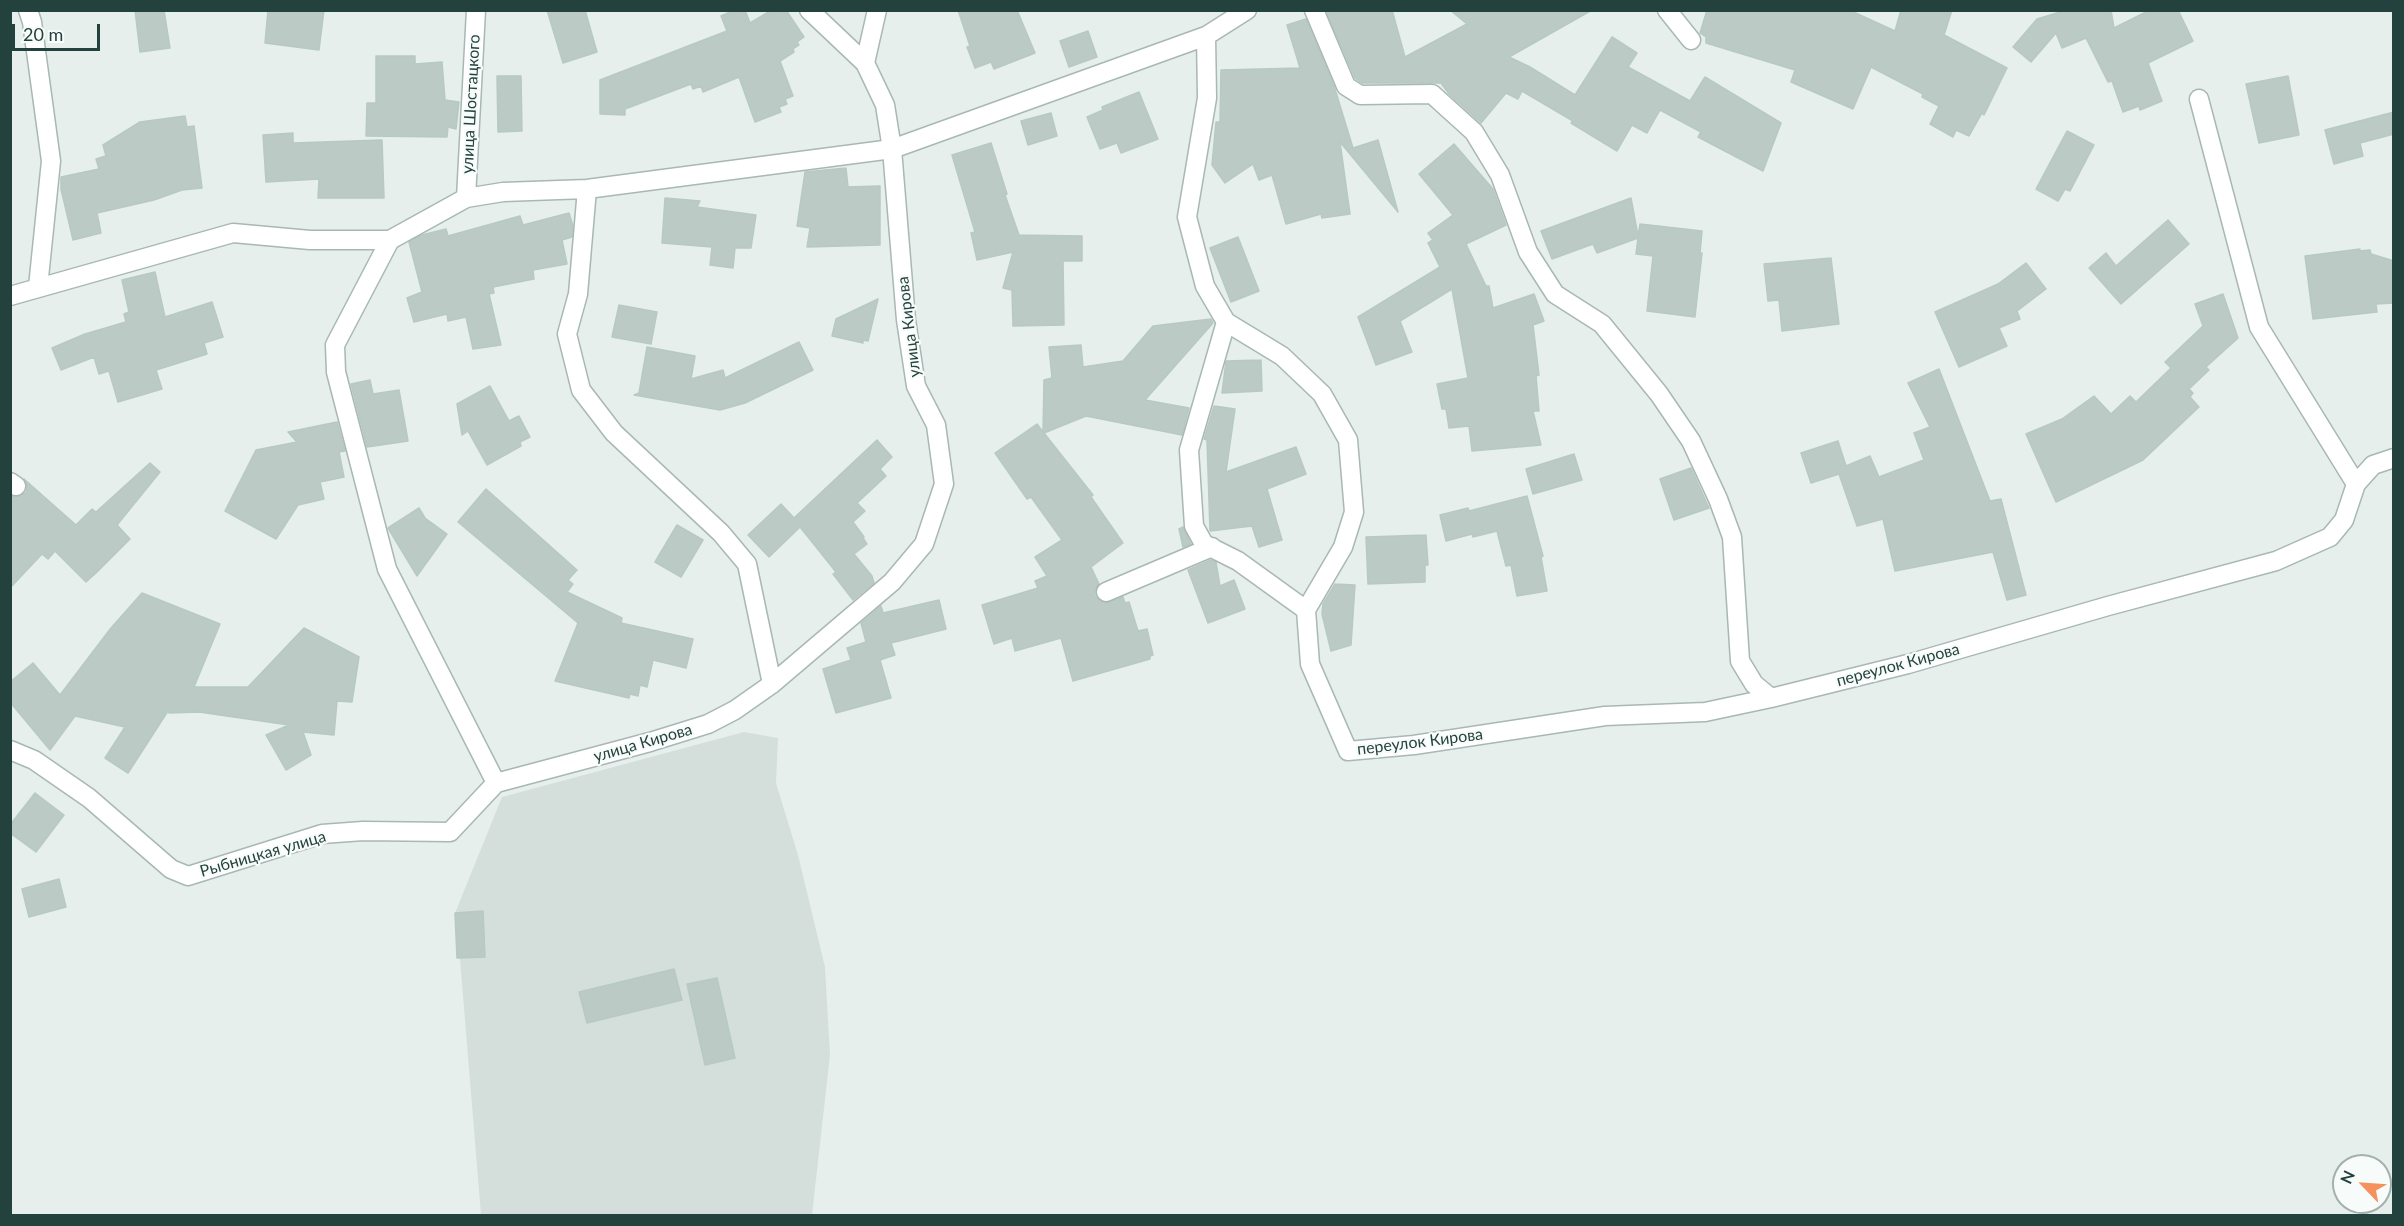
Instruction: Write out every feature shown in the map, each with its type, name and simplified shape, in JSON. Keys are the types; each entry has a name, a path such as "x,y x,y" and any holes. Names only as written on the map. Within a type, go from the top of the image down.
{"street":[{"path":"28,10 32,22 51,161 38,287"},
{"name":"улица Шостацкого","path":"466,198 476,10"},
{"path":"809,10 865,63"},
{"path":"865,63 877,10"},
{"path":"10,296 233,233 310,240 390,240 466,198 503,192 587,189 892,149 1206,36 1247,10"},
{"path":"1314,10 1346,86 1360,95 1432,94 1474,132 1500,174 1528,252 1555,294 1602,324 1659,394 1691,441 1718,499 1732,537 1740,661 1754,684 1771,698"},
{"path":"1667,10 1691,40"},
{"path":"1206,36 1207,98 1187,217 1205,286 1226,322 1282,356 1322,394 1348,440 1354,512 1343,547 1306,610 1238,561 1204,544 1194,526 1189,450 1226,322"},
{"name":"улица Кирова","path":"496,783 708,724 735,710 772,684 892,582 924,544 944,484 936,425 916,386 906,320 892,149 885,105 865,63"},
{"path":"2199,99 2259,327 2356,484"},
{"path":"587,189 578,294 567,334 581,390 614,433 721,533 747,564 772,684"},
{"path":"390,240 335,345 336,372 387,569 496,783"},
{"name":"переулок Кирова","path":"1306,610 1310,664 1348,751 1414,745 1605,716 1705,712 1908,664 2108,606 2276,561 2330,537 2344,520 2356,484 2373,465 2394,458"},
{"path":"1106,592 1212,548"},
{"name":"Рыбницкая улица","path":"10,750 34,760 89,798 171,869 188,876 322,834 363,831 450,832 496,783"}],"shaded area":[{"path":"744,732 778,738 776,783 798,855 825,967 830,1055 812,1215 481,1215 460,959 457,958 455,913 502,797"}],"building":[{"path":"135,10 164,10 170,48 140,52"},
{"path":"268,10 324,10 319,50 265,43"},
{"path":"547,10 585,10 597,52 563,63"},
{"path":"735,10 745,10 750,23 772,10 786,10 804,37 797,42 799,45 793,49 794,52 780,61 793,96 785,99 787,104 779,107 781,112 755,122 739,77 703,92 701,86 693,89 691,84 625,109 625,115 600,114 600,80 727,31 721,16"},
{"path":"958,10 1017,10 1035,53 994,69 991,62 975,68"},
{"path":"1335,10 1392,10 1405,57 1467,24 1450,10 1592,10 1509,57 1530,67 1575,95 1612,37 1637,53 1628,67 1690,101 1705,77 1781,123 1763,171 1698,137 1701,132 1660,110 1647,133 1632,125 1617,151 1571,123 1573,121 1522,91 1518,99 1506,93 1481,123 1449,94 1441,83 1362,83 1355,78 1327,13"},
{"path":"1707,10 1849,10 1895,31 1901,10 1952,10 1944,35 2007,68 1984,115 1982,113 1969,136 1956,130 1953,137 1930,124 1939,106 1922,97 1923,94 1871,67 1853,109 1791,82 1795,70 1706,43 1706,37 1700,33"},
{"path":"2067,10 2111,10 2114,28 2150,10 2178,10 2193,41 2148,63 2162,101 2140,110 2139,106 2123,112 2112,81 2108,82 2086,38 2062,48 2056,33 2031,62 2013,47 2037,19"},
{"path":"1306,19 1334,86 1353,148 1378,140 1398,212 1340,142 1350,214 1322,218 1321,214 1286,224 1272,175 1259,180 1253,164 1225,183 1212,165 1216,122 1220,122 1221,70 1300,68 1287,25"},
{"path":"1088,31 1097,57 1069,67 1060,41"},
{"path":"376,56 415,56 415,64 442,62 445,100 459,102 456,129 448,127 447,137 366,136 367,103 376,103"},
{"path":"497,76 521,76 522,131 498,132"},
{"path":"2288,76 2299,135 2259,143 2246,84"},
{"path":"1139,92 1158,139 1121,153 1117,143 1100,149 1087,117 1103,110 1102,107"},
{"path":"2394,112 2394,134 2360,143 2363,156 2334,164 2325,130"},
{"path":"1051,113 1057,136 1028,145 1021,121"},
{"path":"185,116 187,127 194,126 202,188 182,190 154,200 97,213 101,233 73,240 61,189 61,177 99,169 96,159 106,156 103,145 140,122"},
{"path":"2067,131 2094,145 2070,191 2065,189 2058,201 2036,189"},
{"path":"293,133 293,143 382,140 384,198 318,198 319,179 266,182 263,135"},
{"path":"991,143 1019,235 1082,236 1082,261 1063,261 1064,325 1013,326 1012,290 1003,288 1013,252 977,260 971,233 975,232 952,155"},
{"path":"1454,144 1493,189 1506,225 1466,244 1486,286 1489,286 1493,308 1534,294 1544,321 1533,325 1539,375 1536,376 1539,411 1533,411 1541,445 1472,451 1469,426 1449,428 1446,409 1442,409 1437,384 1468,378 1452,289 1400,321 1412,352 1376,365 1358,317 1440,267 1428,243 1433,240 1428,233 1453,215 1419,174"},
{"path":"846,168 848,187 880,186 880,245 807,247 810,228 797,226 805,172"},
{"path":"665,198 700,201 697,207 756,215 751,248 735,248 733,268 710,265 712,247 662,243"},
{"path":"1631,198 1638,236 1640,224 1702,231 1695,317 1647,311 1653,256 1636,254 1638,238 1597,253 1593,244 1552,259 1541,231"},
{"path":"569,213 573,226 572,237 562,240 567,264 533,270 534,279 493,287 494,293 489,294 501,345 473,349 466,317 448,321 447,314 414,322 407,298 422,292 409,242 422,235 446,229 448,236 520,216 523,225"},
{"path":"2168,220 2189,244 2121,304 2089,268 2106,253 2116,266"},
{"path":"1238,237 1259,291 1231,302 1210,248"},
{"path":"2360,249 2359,251 2370,250 2371,254 2394,261 2394,303 2376,304 2377,312 2313,319 2305,256"},
{"path":"1831,258 1839,324 1782,331 1779,300 1768,301 1764,264"},
{"path":"2026,263 2046,289 2017,311 2020,319 1999,328 2007,346 1959,367 1935,312 1998,284"},
{"path":"155,272 165,317 212,302 223,337 204,343 207,354 156,370 162,389 118,402 109,371 99,374 94,357 61,370 52,348 85,334 126,322 124,314 129,312 122,280"},
{"path":"2223,294 2238,338 2206,367 2209,370 2189,389 2193,393 2190,397 2199,407 2143,460 2056,502 2026,434 2062,419 2094,396 2111,414 2130,396 2136,402 2171,368 2165,362 2203,326 2195,304"},
{"path":"878,299 868,341 863,340 863,343 832,336 836,319"},
{"path":"619,305 657,312 651,344 612,337"},
{"path":"1211,319 1213,323 1145,400 1189,408 1182,435 1086,416 1044,433 1093,495 1091,497 1123,543 1091,567 1099,584 1095,590 1095,596 1104,603 1123,597 1125,603 1129,602 1138,631 1147,629 1153,655 1150,659 1073,681 1061,638 1015,651 1012,638 994,644 982,605 1038,588 1035,581 1047,576 1035,557 1062,540 1031,497 1027,499 995,453 1037,424 1043,432 1044,380 1052,378 1049,347 1081,345 1083,367 1123,361 1153,326"},
{"path":"799,342 813,370 745,403 720,410 634,395 639,393 647,347 695,356 691,379 723,370 725,378"},
{"path":"1261,360 1262,391 1222,393 1226,361"},
{"path":"1939,369 1990,501 2001,499 2026,595 2007,600 1993,552 1895,571 1883,519 1857,526 1839,474 1811,483 1801,453 1838,441 1846,466 1870,456 1879,477 1924,460 1914,433 1930,427 1908,383"},
{"path":"370,380 373,394 399,390 408,441 367,447 351,384"},
{"path":"490,386 509,421 519,416 530,437 520,442 521,446 487,465 468,431 462,435 457,404"},
{"path":"1214,406 1235,409 1226,472 1296,447 1306,474 1267,489 1282,540 1259,547 1252,526 1210,531 1207,440 1204,439"},
{"path":"337,422 345,451 339,452 344,477 320,482 324,499 298,505 276,539 225,511 256,450 297,442 288,432"},
{"path":"877,440 892,457 880,469 886,476 857,503 865,511 853,522 867,544 854,554 872,576 874,583 853,600 833,574 836,572 800,527 769,557 748,535 781,504 794,518"},
{"path":"1574,454 1582,480 1533,494 1526,469"},
{"path":"150,463 160,472 117,525 130,539 86,582 55,551 48,559 42,554 10,588 10,500 13,496 20,496 26,492 27,486 24,479 76,525 92,509 96,512"},
{"path":"1691,468 1709,508 1674,520 1660,479"},
{"path":"486,489 577,570 568,580 573,584 567,592 622,618 621,623 693,639 686,668 653,660 647,687 640,685 638,696 630,694 629,698 555,681 578,623 458,522"},
{"path":"1527,496 1543,556 1541,557 1547,591 1517,596 1511,565 1506,566 1497,531 1473,537 1472,534 1446,541 1440,515 1468,508 1469,511"},
{"path":"419,508 425,518 447,534 417,576 388,528"},
{"path":"677,525 703,540 681,577 655,562"},
{"path":"1183,527 1191,544 1183,547 1179,529"},
{"path":"1426,535 1428,565 1425,565 1425,582 1368,584 1366,537"},
{"path":"1211,560 1216,562 1220,586 1234,580 1245,609 1208,623 1188,570"},
{"path":"1335,584 1355,585 1351,645 1331,651 1322,614 1323,604"},
{"path":"142,593 220,624 194,687 248,687 304,628 359,657 352,702 337,701 334,735 303,732 311,755 286,770 266,735 289,725 199,712 169,713 168,711 128,773 105,758 125,727 75,716 50,750 10,702 10,682 33,663 60,695 111,628"},
{"path":"939,600 946,629 891,643 895,655 880,660 891,698 836,713 823,669 851,660 847,648 866,642 861,623 881,606 883,613"},
{"path":"35,793 64,815 36,852 10,833 10,825"},
{"path":"59,879 66,907 29,917 22,889"},
{"path":"483,911 485,957 457,958 455,913"},
{"path":"674,969 682,1000 587,1023 579,992"},
{"path":"717,978 735,1058 705,1065 687,984"}]}
